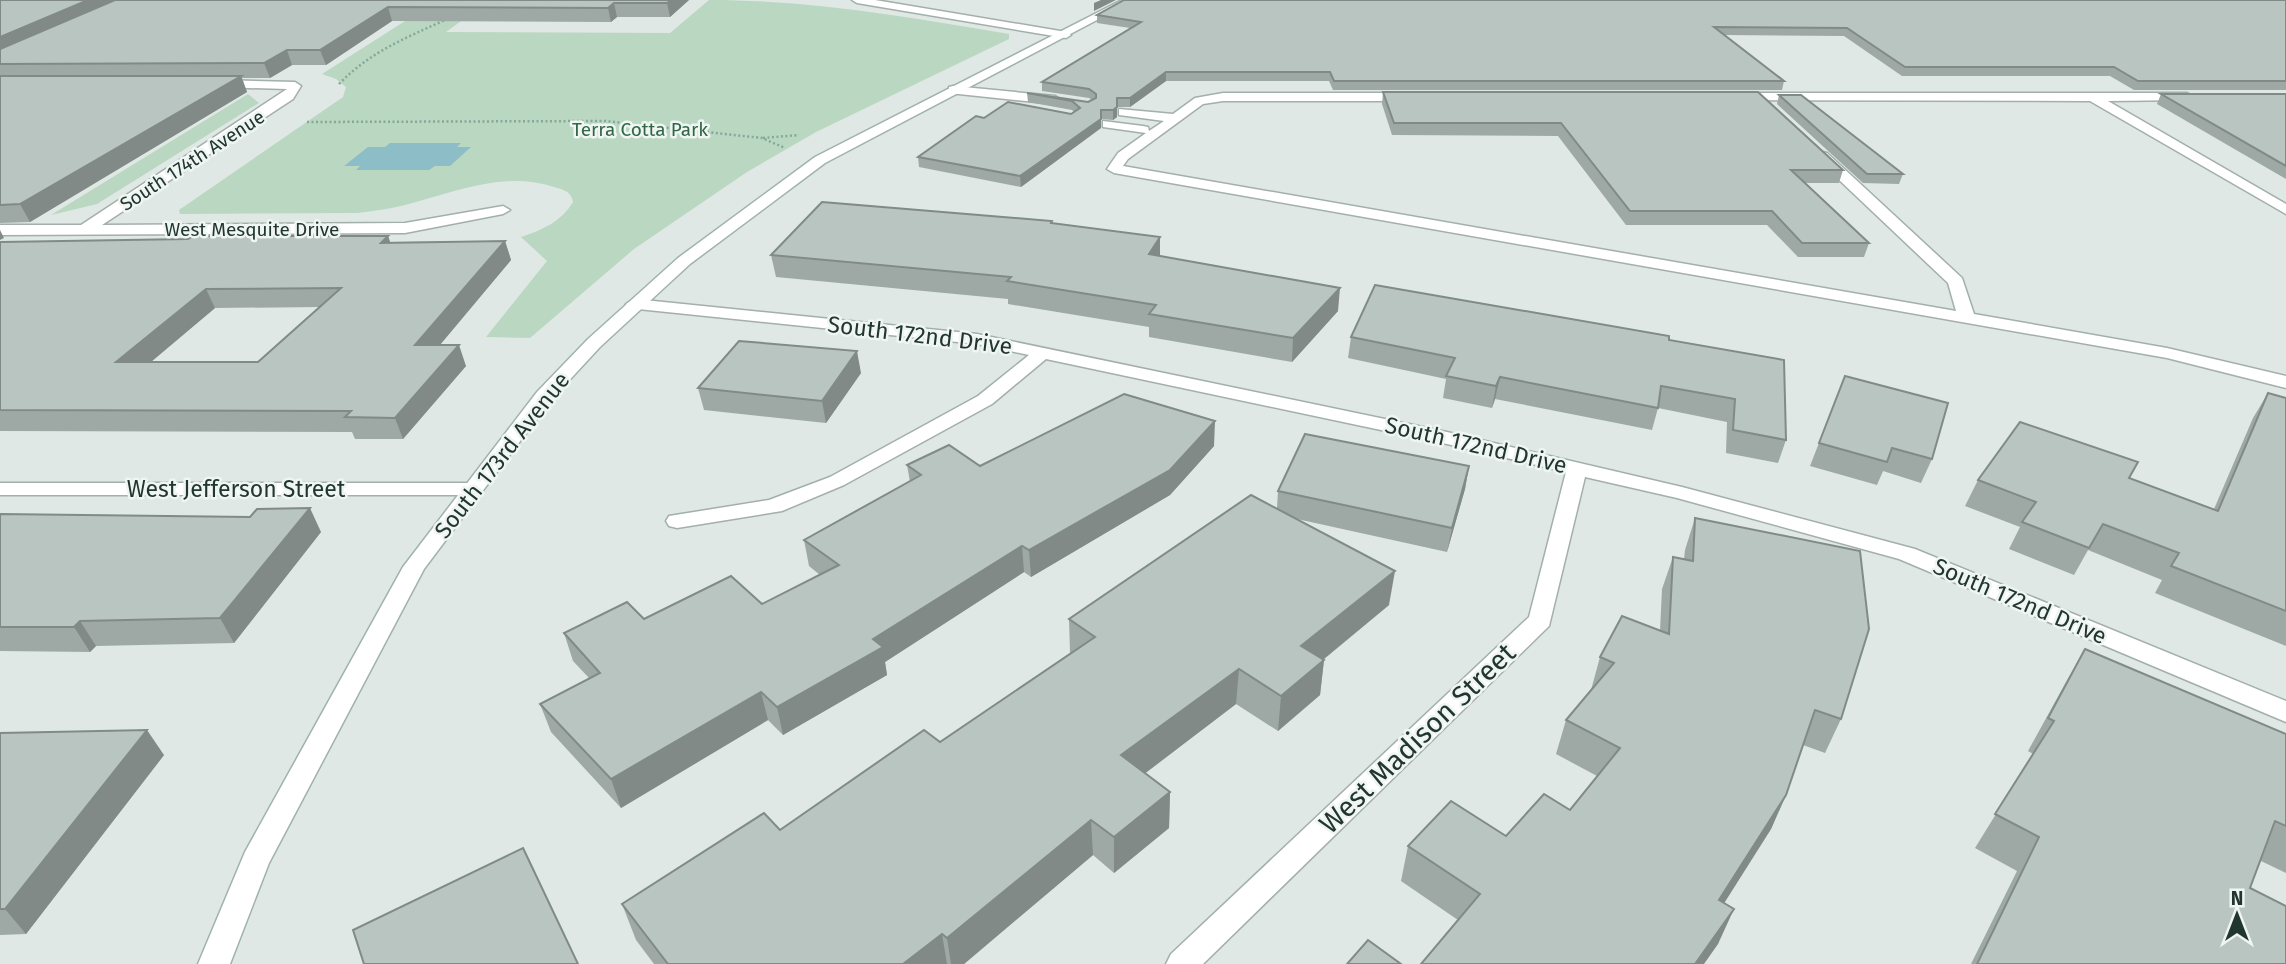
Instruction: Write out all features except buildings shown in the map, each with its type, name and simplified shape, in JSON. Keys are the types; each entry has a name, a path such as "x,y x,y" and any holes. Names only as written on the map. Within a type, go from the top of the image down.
{"street":[{"path":"857,0 1066,35"},
{"name":"South 173rd Avenue","path":"214,964 255,861 414,567 544,396 634,304 766,198 820,160 1130,0"},
{"name":"South 174th Avenue","path":"84,230 289,96 295,86 206,84"},
{"path":"953,90 1034,96 1067,102"},
{"path":"953,90 1045,113"},
{"path":"1426,97 1223,97 1199,101 1122,156 1114,169 2167,353 2286,382"},
{"path":"1717,97 2203,97"},
{"path":"1759,97 1779,116"},
{"path":"2093,97 2286,209"},
{"path":"1123,112 1174,118"},
{"path":"1108,124 1156,132"},
{"path":"1808,143 1956,281 1967,318"},
{"name":"West Mesquite Drive","path":"0,230 405,228 503,210"},
{"name":"South 172nd Drive","path":"634,304 977,339 1434,435 1577,468 1802,524 1907,554 2286,712"},
{"path":"677,521 774,506 837,481 985,400 1044,352"},
{"name":"West Madison Street","path":"1182,964 1539,620 1577,468"},
{"name":"West Jefferson Street","path":"0,489 472,489"}],"path":[{"path":"339,85 359,62 456,14"},
{"path":"303,122 605,121 762,138 820,160"}],"green space":[{"name":"Terra Cotta Park","path":"438,0 490,0 446,32 670,33 709,0 785,3 860,11 1009,34 1009,39 816,132 747,172 634,249 530,338 486,337 547,261 521,237 550,224 568,209 573,202 572,198 561,189 535,182 498,182 381,210 357,213 180,214 179,210 343,97 346,87 336,79 322,74"},
{"path":"248,94 259,103 97,204 51,215"}],"water":[{"path":"390,143 461,143 457,147 471,147 450,166 435,166 429,170 356,170 360,166 344,166 368,147 385,147"}]}
